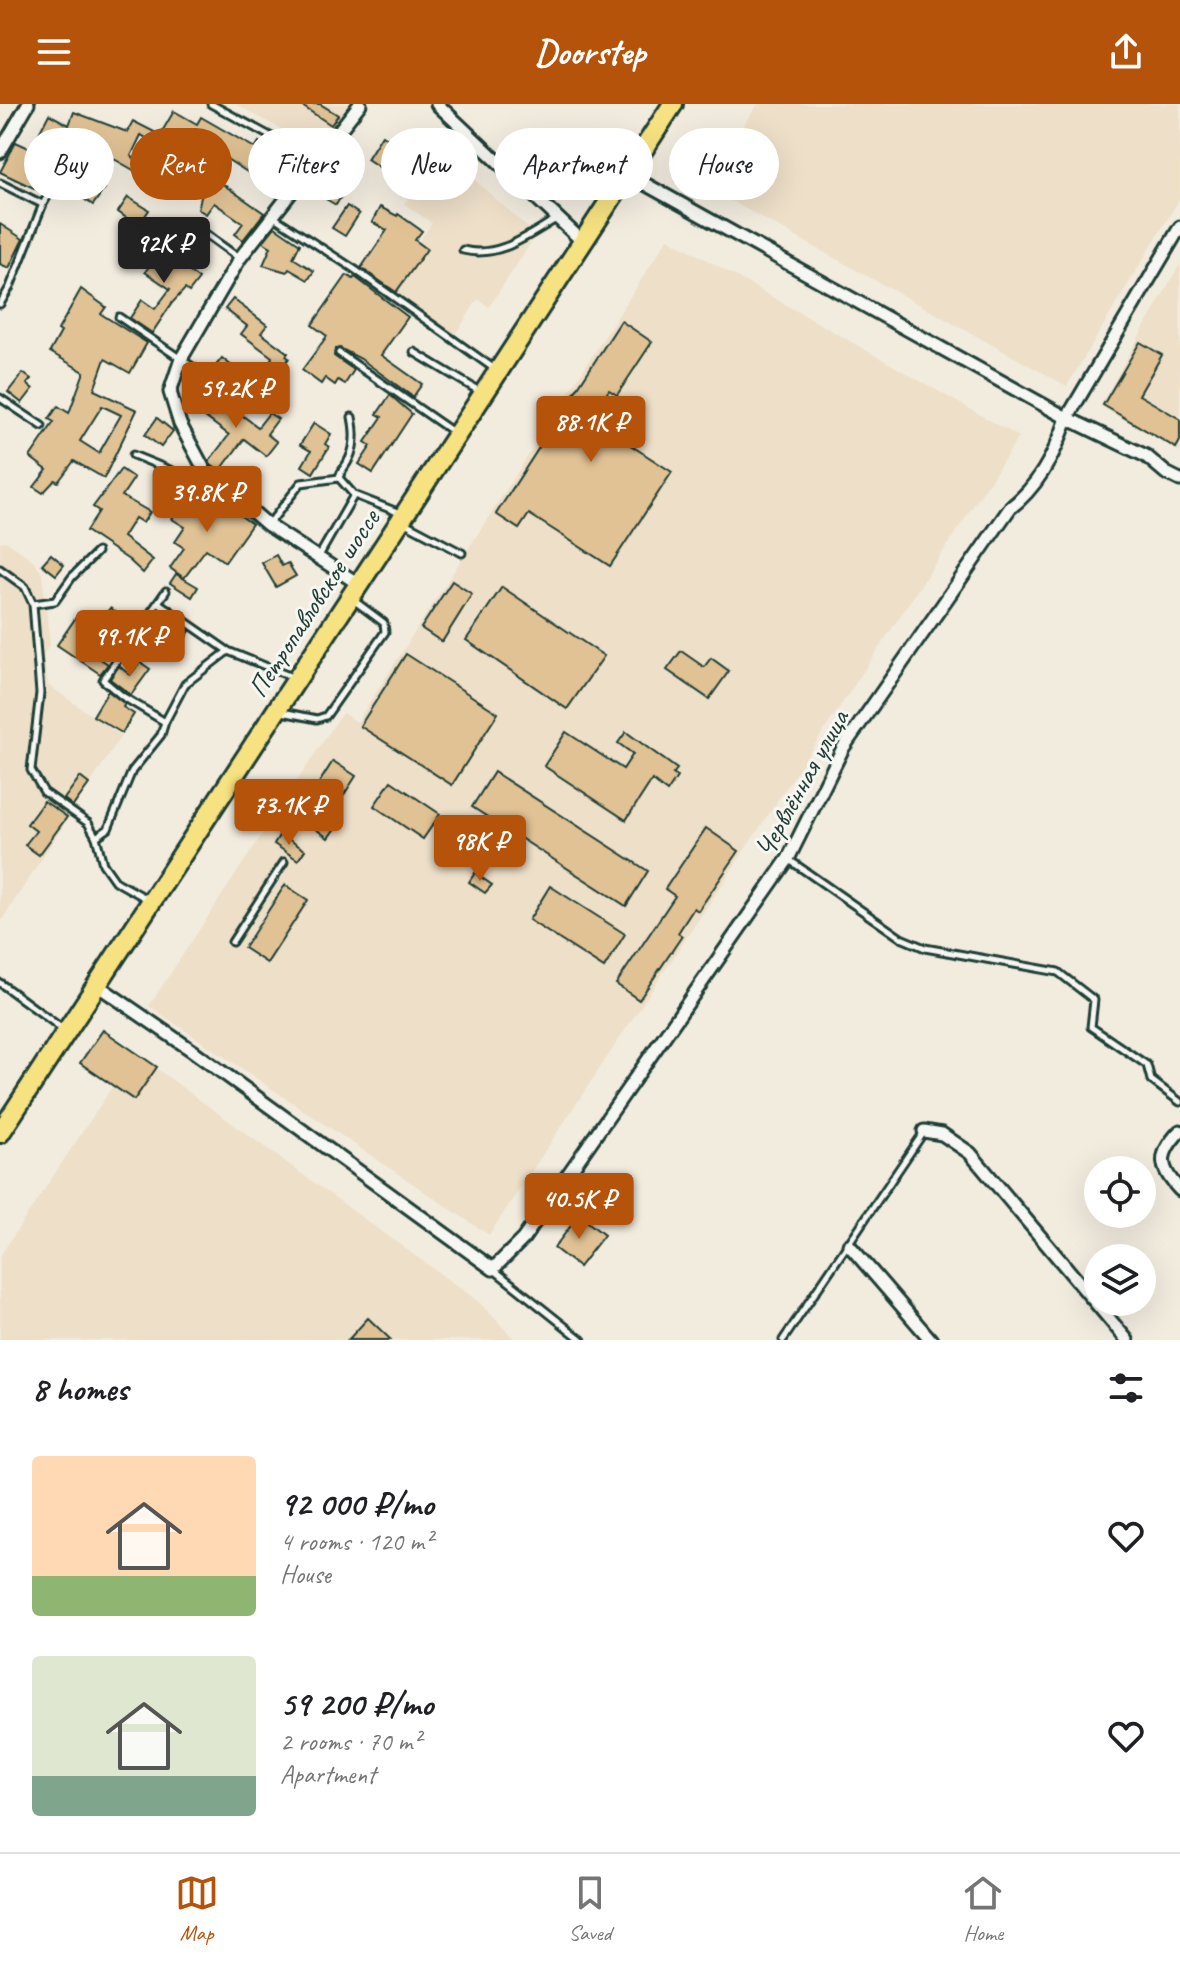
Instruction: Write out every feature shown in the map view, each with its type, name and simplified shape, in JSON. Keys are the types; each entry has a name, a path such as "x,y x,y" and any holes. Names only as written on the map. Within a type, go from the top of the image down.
{"main road":[{"name":"Петропавловское шоссе","path":"653,131 668,106"},
{"name":"Петропавловское шоссе","path":"0,1133 610,200"}],"street":[{"path":"0,152 28,104"},
{"path":"342,128 360,104"},
{"path":"437,104 582,241"},
{"path":"653,188 1067,418 1146,456 1180,480"},
{"path":"286,200 240,258 181,359 170,392 180,424 205,471 268,525 318,559 355,592"},
{"name":"Червлённая улица","path":"493,1269 523,1239 788,859 843,748 1010,508 1028,494 1057,447 1067,418 1180,227"},
{"path":"97,985 493,1269"},
{"path":"924,1131 942,1134 970,1153 1127,1340"},
{"path":"1180,1131 1166,1145 1162,1158 1170,1179 1180,1190"},
{"path":"849,1245 931,1340"}],"lane":[{"path":"211,104 255,128"},
{"path":"0,183 43,204"},
{"path":"0,304 45,200"},
{"path":"273,216 354,269 498,372"},
{"path":"463,250 479,254 513,245 557,218"},
{"path":"203,232 240,258"},
{"path":"119,317 240,399"},
{"path":"414,352 484,393"},
{"path":"339,353 457,435"},
{"path":"0,398 42,426"},
{"path":"339,478 350,459 356,434 352,417"},
{"path":"133,455 185,476 205,471"},
{"path":"339,478 354,495 403,518 462,553"},
{"path":"268,525 301,483 339,478"},
{"path":"318,559 354,495"},
{"path":"33,604 55,601 72,577 97,552"},
{"path":"0,569 25,587 33,604 40,693 31,770 44,792 88,823 96,837 103,864 115,881 151,901"},
{"path":"165,722 122,696 103,680 166,591"},
{"path":"276,711 317,719 326,716 385,632 384,623 355,592"},
{"path":"159,603 228,651 297,679"},
{"path":"96,837 108,829 132,771 161,735 185,684 228,651"},
{"path":"788,859 901,938 925,948 1058,972 1094,1000 1091,1027 1147,1065 1151,1080 1180,1102"},
{"path":"232,942 284,862"},
{"path":"0,983 66,1032"},
{"path":"783,1340 924,1131"},
{"path":"493,1269 582,1340"}],"shaded area":[{"path":"236,104 347,104 333,128 279,128"},
{"path":"758,104 1180,104 1180,198 1067,386 729,200 779,200 779,128 741,128"},
{"path":"478,183 536,235 489,307 478,299 453,338 387,286 432,223 404,204 406,200 478,200"},
{"path":"668,238 1019,437 489,1235 149,1006 342,713 357,722"},
{"path":"1180,264 1180,452 1100,406"},
{"path":"6,541 34,561 42,573 50,644 43,655 48,685 121,736 0,923 0,542"},
{"path":"103,1030 479,1302 515,1340 0,1340 0,1256 113,1086 80,1063"}],"building":[{"path":"299,104 320,104 338,115 331,125"},
{"path":"174,111 197,124 201,117 220,128 164,128"},
{"path":"74,112 127,132 133,121 146,128 130,128 130,168 114,159 114,128 42,128 49,114 69,125"},
{"path":"232,135 248,144 248,173 232,162"},
{"path":"381,137 381,168 367,159"},
{"path":"16,142 24,146 24,183 0,172"},
{"path":"232,191 264,213 243,240 235,234 243,223 214,203 206,214 198,209 200,200 232,200"},
{"path":"128,197 149,210 138,226 118,212"},
{"path":"347,206 359,214 345,236 332,228"},
{"path":"380,207 398,214 422,231 415,240 427,249 396,292 361,268 387,230 372,222"},
{"path":"0,224 23,239 9,268 0,264"},
{"path":"275,227 300,244 293,258 314,271 308,280 289,269 287,272 263,265 271,247 263,242"},
{"path":"156,238 176,252 172,258 199,279 189,292 185,289 172,303 152,333 130,318 142,300 155,309 170,289 145,272 156,257 147,251"},
{"path":"347,275 353,279 355,277 408,317 381,355 422,384 413,397 361,359 340,348 335,349 334,356 354,370 345,384 338,380 335,385 325,378 321,384 302,370 327,336 312,325"},
{"path":"81,289 106,307 101,314 147,343 130,373 105,359 94,390 137,410 104,478 74,461 58,482 55,480 43,493 34,487 47,470 30,457 54,422 49,419 58,406 69,413 84,372 50,352 61,332 58,330","holes":["102,406 121,415 99,453 80,441"]},
{"path":"233,299 267,325 261,333 288,353 286,356 289,358 282,368 241,334 247,326 225,309"},
{"path":"621,321 652,342 617,395 609,390 590,419 672,472 610,566 529,514 519,529 496,514"},
{"path":"1140,342 1162,355 1139,395 1180,419 1180,441 1176,448 1103,405"},
{"path":"222,358 233,367 225,378 213,369"},
{"path":"23,373 31,379 27,384 33,389 22,403 8,392"},
{"path":"211,392 258,427 269,413 278,419 267,434 277,442 266,456 244,439 220,471 211,465 209,461 229,435 197,411"},
{"path":"390,395 412,414 373,473 359,464 371,446 365,442 382,417 377,414"},
{"path":"157,418 173,431 161,447 145,435"},
{"path":"314,423 331,434 325,444 329,447 313,473 302,466 311,451 300,445"},
{"path":"121,469 134,478 122,496 150,512 143,523 135,518 123,537 153,560 143,573 86,531 99,511 93,507"},
{"path":"206,498 226,512 230,508 252,524 225,562 206,549 184,578 170,568 184,548 175,542 185,527 172,519 183,502 197,510"},
{"path":"51,554 64,565 56,575 42,564"},
{"path":"276,555 282,566 288,563 296,576 276,587 262,563"},
{"path":"176,574 198,587 192,597 170,583"},
{"path":"452,581 472,594 442,642 421,628"},
{"path":"502,587 604,656 567,709 466,640"},
{"path":"110,608 122,616 112,629 100,622"},
{"path":"161,612 190,631 181,644 150,623"},
{"path":"79,613 102,629 87,650 108,664 100,674 57,645"},
{"path":"681,651 704,667 711,658 729,671 709,699 667,670"},
{"path":"406,654 498,713 452,785 360,726"},
{"path":"140,662 150,669 131,695 110,679 119,666 130,675"},
{"path":"108,691 134,714 122,733 93,716"},
{"path":"566,732 623,769 633,754 618,743 626,732 677,769 673,774 677,777 667,792 652,780 626,820 544,766"},
{"path":"333,761 356,776 327,821 336,827 328,838 309,824 325,803 312,794"},
{"path":"494,772 648,871 626,906 472,807"},
{"path":"80,777 89,784 73,806 64,799"},
{"path":"391,781 440,814 423,839 374,806"},
{"path":"44,801 67,817 39,855 25,845 36,831 27,824"},
{"path":"706,828 739,851 698,911 694,908 678,933 682,936 639,1000 616,984 675,896 665,889"},
{"path":"280,834 305,850 298,860 274,844"},
{"path":"475,873 492,885 485,893 469,882"},
{"path":"285,885 308,900 267,963 244,948"},
{"path":"550,886 625,934 604,968 529,920"},
{"path":"103,1030 157,1067 134,1100 80,1063"},
{"path":"579,1215 604,1235 579,1267 554,1248"},
{"path":"368,1318 391,1340 348,1340"}]}
